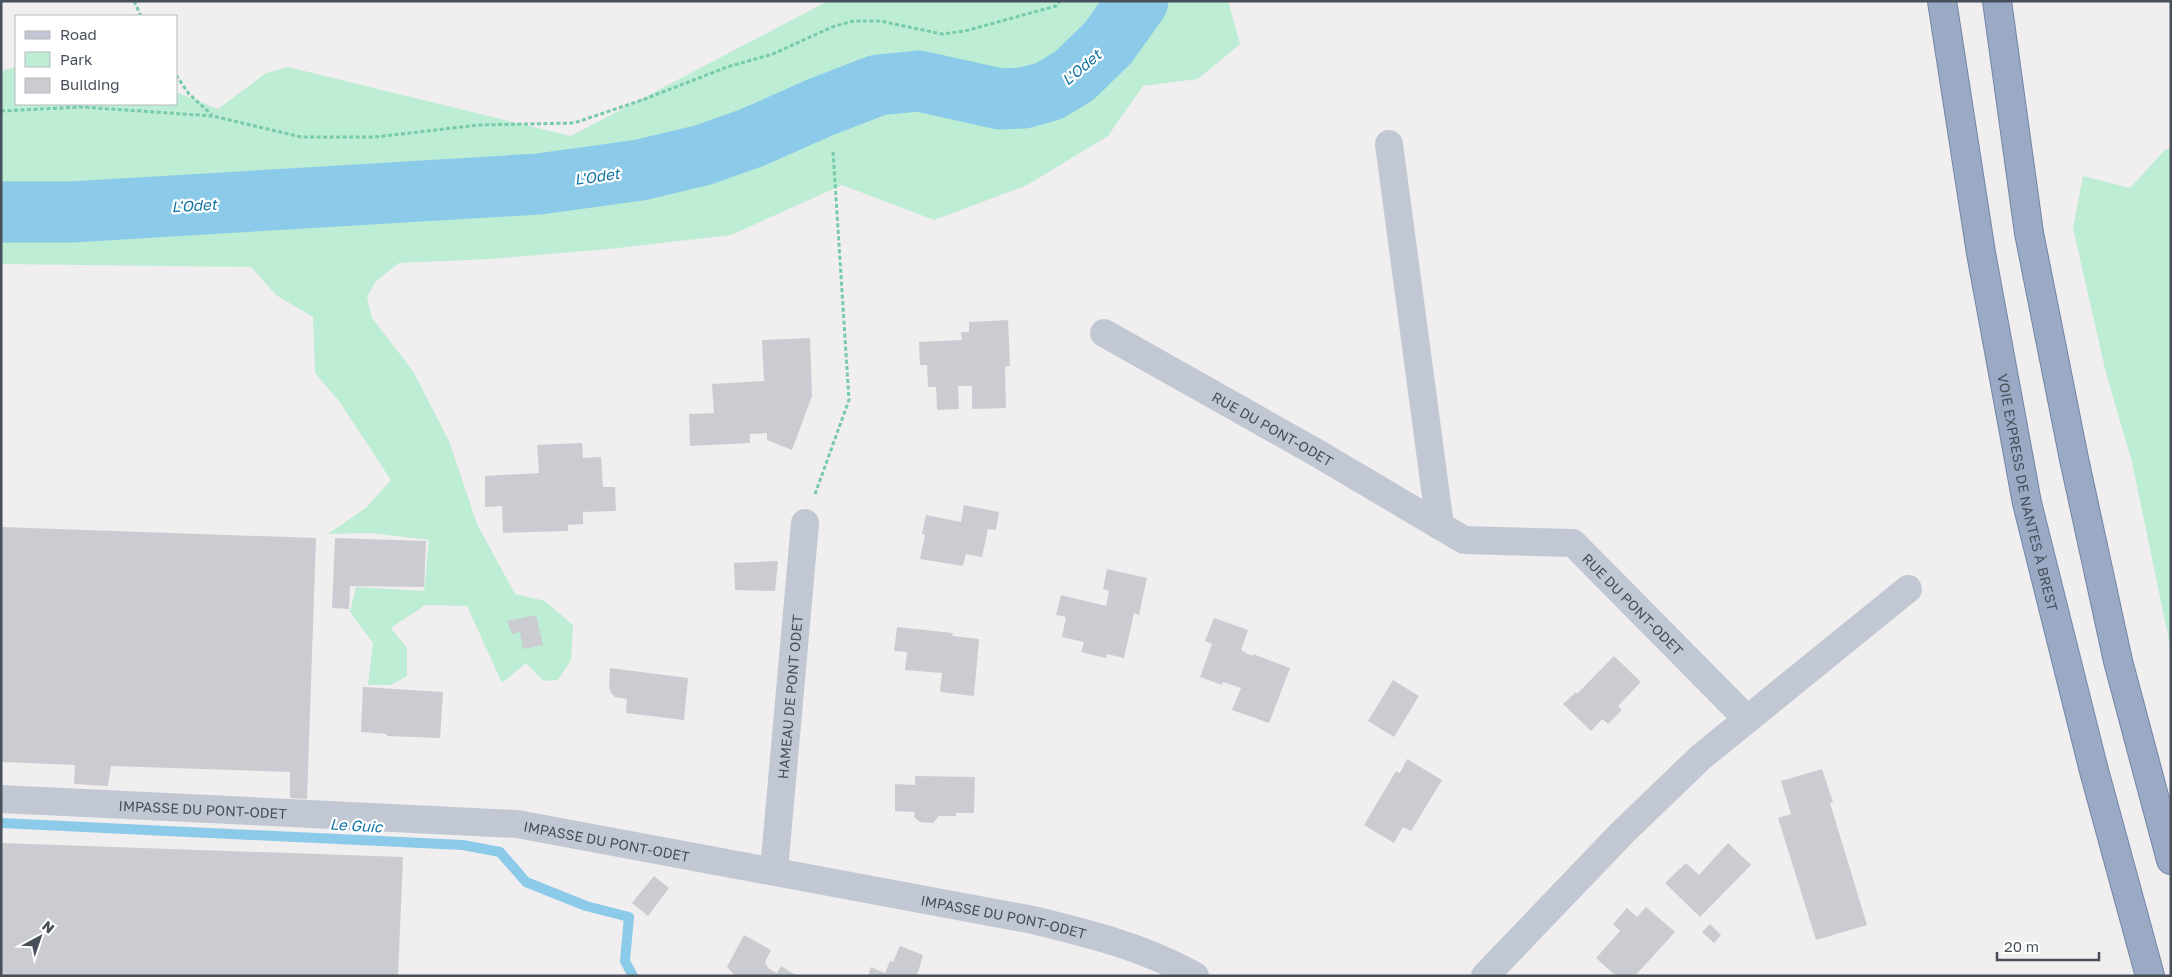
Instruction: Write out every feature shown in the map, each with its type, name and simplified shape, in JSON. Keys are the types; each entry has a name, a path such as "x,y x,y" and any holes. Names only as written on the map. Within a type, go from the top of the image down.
{"highway":[{"name":"VOIE EXPRESS DE NANTES À BREST","path":"1942,1 1981,253 2027,503 2093,767 2150,976"},
{"path":"1997,1 2029,234 2074,458 2118,661 2171,860"}],"street":[{"path":"1389,144 1440,526"},
{"name":"RUE DU PONT-ODET","path":"1104,333 1318,453 1464,540 1573,543 1747,719"},
{"name":"HAMEAU DE PONT ODET","path":"774,870 805,522"},
{"path":"1485,976 1622,833 1701,757 1908,589"},
{"name":"IMPASSE DU PONT-ODET","path":"1,799 494,822 586,835 774,870 892,895 1033,920 1098,935 1147,952 1195,976"}],"path":[{"path":"134,1 141,15"},
{"path":"1,111 81,107 213,116 301,137 375,137 479,125 574,123 645,99 727,67 773,54 832,27 853,20 880,21 942,34 965,31 1056,6 1060,1"},
{"path":"178,78 189,94 213,116"},
{"path":"805,522 848,400 833,151"}],"green space":[{"path":"828,1 1228,1 1240,44 1198,79 1143,86 1108,136 1027,185 934,220 842,185 731,235 609,249 490,259 399,263 376,281 367,297 372,318 413,371 449,441 477,524 515,594 545,601 573,625 571,660 558,680 543,681 526,663 502,683 467,606 425,605 391,628 407,648 407,676 391,685 368,685 373,643 350,612 356,587 424,591 429,540 371,533 328,534 367,507 391,480 339,401 315,373 313,317 276,295 251,267 1,264 1,71 15,67 15,105 178,105 178,93 218,109 266,73 288,67 571,136"},
{"path":"2171,147 2171,650 2132,462 2106,373 2073,228 2083,176 2130,188 2164,151"}],"building":[{"path":"1008,320 1010,366 1005,367 1006,408 972,409 972,386 958,386 959,409 937,410 936,387 928,387 927,365 920,365 919,342 962,340 961,332 969,332 969,322"},
{"path":"810,338 812,396 792,450 767,440 767,433 750,434 750,443 690,446 689,414 714,413 712,384 764,381 762,340"},
{"path":"582,443 583,458 601,457 603,487 615,487 616,511 583,512 583,524 568,525 568,531 503,533 502,506 485,507 485,476 539,473 537,445"},
{"path":"964,505 999,512 996,530 988,529 982,557 966,554 963,566 920,559 925,535 922,534 926,515 961,522"},
{"path":"1,527 316,538 307,799 290,798 290,772 111,766 108,786 74,784 75,765 1,762"},
{"path":"335,538 426,541 424,587 350,586 349,609 332,608"},
{"path":"778,561 775,591 735,590 734,563"},
{"path":"1107,569 1147,578 1139,615 1134,613 1124,658 1107,654 1106,658 1081,652 1084,642 1062,637 1066,617 1056,615 1061,595 1106,606 1109,591 1103,589"},
{"path":"536,615 543,645 523,649 520,632 512,634 507,621"},
{"path":"1214,618 1248,630 1241,650 1245,653 1253,656 1253,654 1290,668 1269,723 1232,710 1241,688 1223,682 1222,685 1200,677 1212,644 1205,641"},
{"path":"897,627 953,633 952,636 979,639 974,696 940,692 942,673 905,670 907,652 894,651"},
{"path":"1614,656 1641,682 1618,706 1622,710 1608,724 1602,719 1591,731 1563,704 1576,692 1577,694"},
{"path":"610,668 688,678 684,720 626,713 627,699 615,697 609,688"},
{"path":"1393,680 1419,696 1394,737 1368,721"},
{"path":"363,687 443,692 440,738 387,736 387,734 361,732"},
{"path":"1407,759 1442,780 1411,831 1403,827 1394,843 1364,825 1396,771 1400,773"},
{"path":"1822,769 1833,802 1830,803 1867,925 1816,940 1778,818 1791,814 1781,781"},
{"path":"915,776 975,777 974,813 956,813 956,816 939,816 933,823 920,822 914,817 915,812 895,811 895,784 915,785"},
{"path":"1,843 403,857 398,976 1,976"},
{"path":"1728,843 1751,865 1700,917 1665,883 1686,863 1699,875"},
{"path":"654,876 669,888 648,916 632,903"},
{"path":"1646,907 1675,932 1635,976 1616,976 1596,958 1620,931 1613,924 1627,908 1637,917"},
{"path":"1710,924 1721,935 1714,943 1702,932"},
{"path":"744,935 771,950 765,962 768,968 777,973 781,966 797,976 735,976 727,967"},
{"path":"900,946 923,955 917,976 868,976 871,967 885,973 890,961 893,962"}],"waterway":[{"name":"L'Odet","path":"1,212 71,212 539,184 640,170 703,155 751,138 821,107 878,85 919,81 1000,99 1024,98 1049,91 1074,76 1108,43 1138,1"},
{"name":"Le Guic","path":"1,823 463,845 500,852 526,882 586,906 629,917 625,961 633,976"}]}
